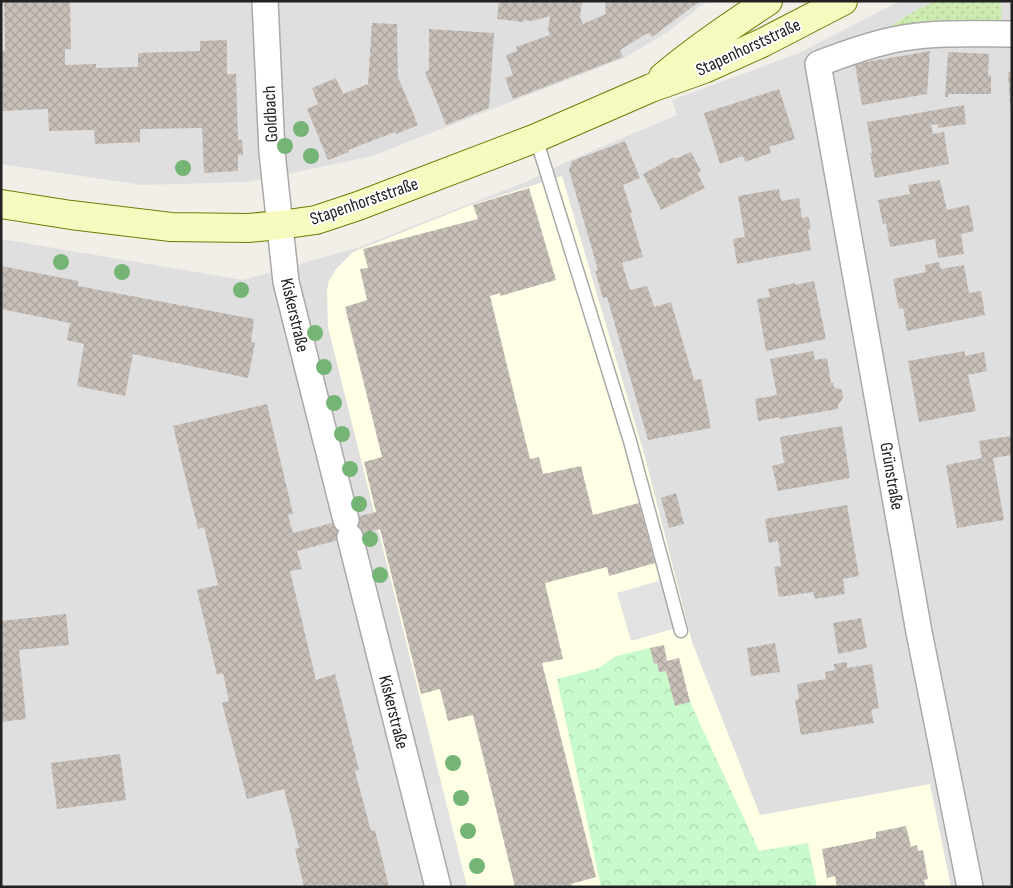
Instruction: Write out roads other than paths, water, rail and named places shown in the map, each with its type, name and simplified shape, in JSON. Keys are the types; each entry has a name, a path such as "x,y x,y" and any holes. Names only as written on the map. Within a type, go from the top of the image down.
{"main road":[{"name":"Stapenhorststraße","path":"651,88 682,61 768,1"},
{"name":"Stapenhorststraße","path":"1,204 70,215 171,227 218,229 280,225 316,220 342,212 536,138 651,88 721,62 843,1"}],"street":[{"name":"Goldbach","path":"265,1 272,152 280,225"},
{"name":"Grünstraße","path":"970,887 919,632 818,64 864,47 904,38 944,34 1012,34"},
{"name":"Kiskerstraße","path":"280,225 290,302 438,887"}],"lane":[{"path":"536,138 630,441 681,631"}]}
